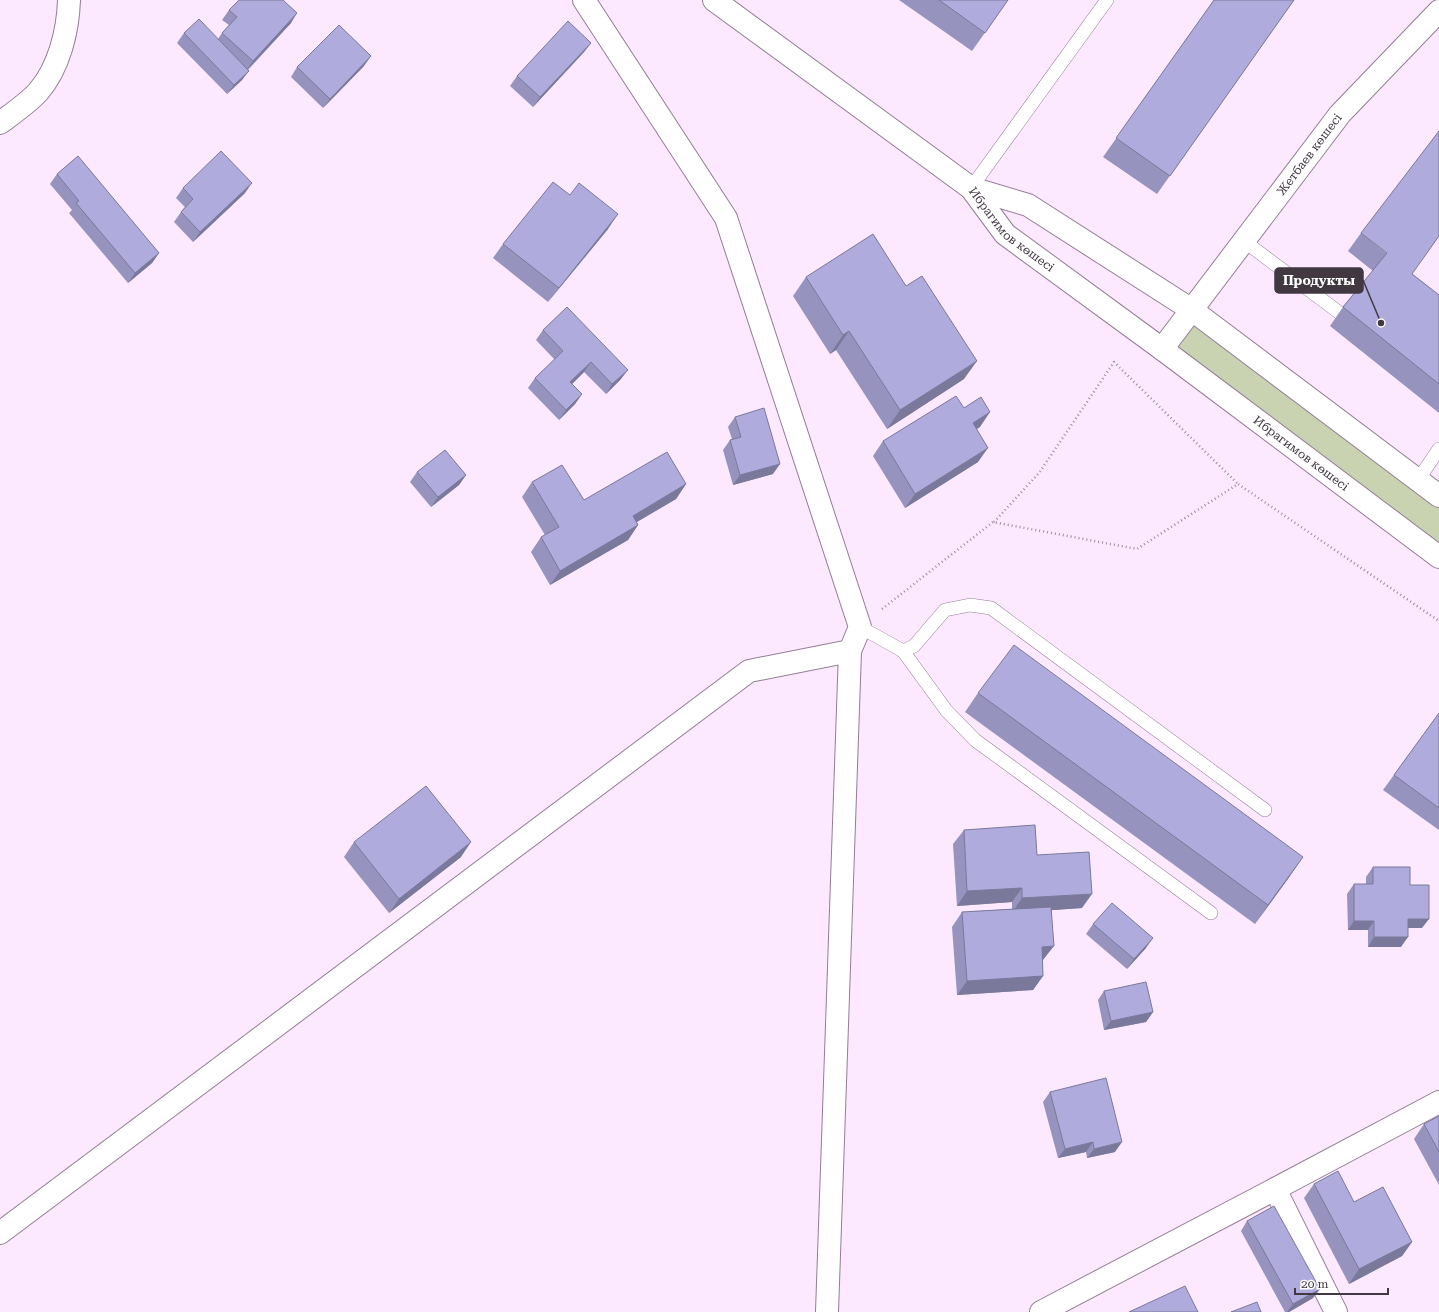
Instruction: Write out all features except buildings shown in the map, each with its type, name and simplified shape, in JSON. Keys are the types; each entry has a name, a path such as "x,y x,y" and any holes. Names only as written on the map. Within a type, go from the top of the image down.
{"street":[{"path":"0,124 38,93 50,75 59,56 69,12 69,0"},
{"path":"584,0 726,218 860,627 850,651 827,1312"},
{"path":"714,0 971,188"},
{"name":"Жетбаев көшесі","path":"1192,310 1340,114 1439,11"},
{"name":"Ибрагимов көшесі","path":"971,188 1028,205 1192,310 1439,496"},
{"name":"Ибрагимов көшесі","path":"971,188 1005,234 1162,349 1439,557"},
{"path":"1162,349 1192,310"},
{"path":"0,1232 749,671 850,651"},
{"path":"1041,1312 1439,1102"},
{"path":"1275,1189 1336,1312"}],"lane":[{"path":"971,188 1102,2"},
{"path":"1244,241 1364,330"},
{"path":"1418,480 1439,449"},
{"path":"903,651 914,646 945,610 970,606 991,608 1265,810"},
{"path":"860,627 903,651 946,710 975,740 1211,913"}],"path":[{"path":"860,627 993,522 1039,473 1114,362 1238,484 1439,621"},
{"path":"993,522 1137,550 1238,484"}],"green space":[{"path":"1193,315 1439,501 1439,550 1168,347"}],"place":[{"name":"Продукты","path":"1381,323"}]}
